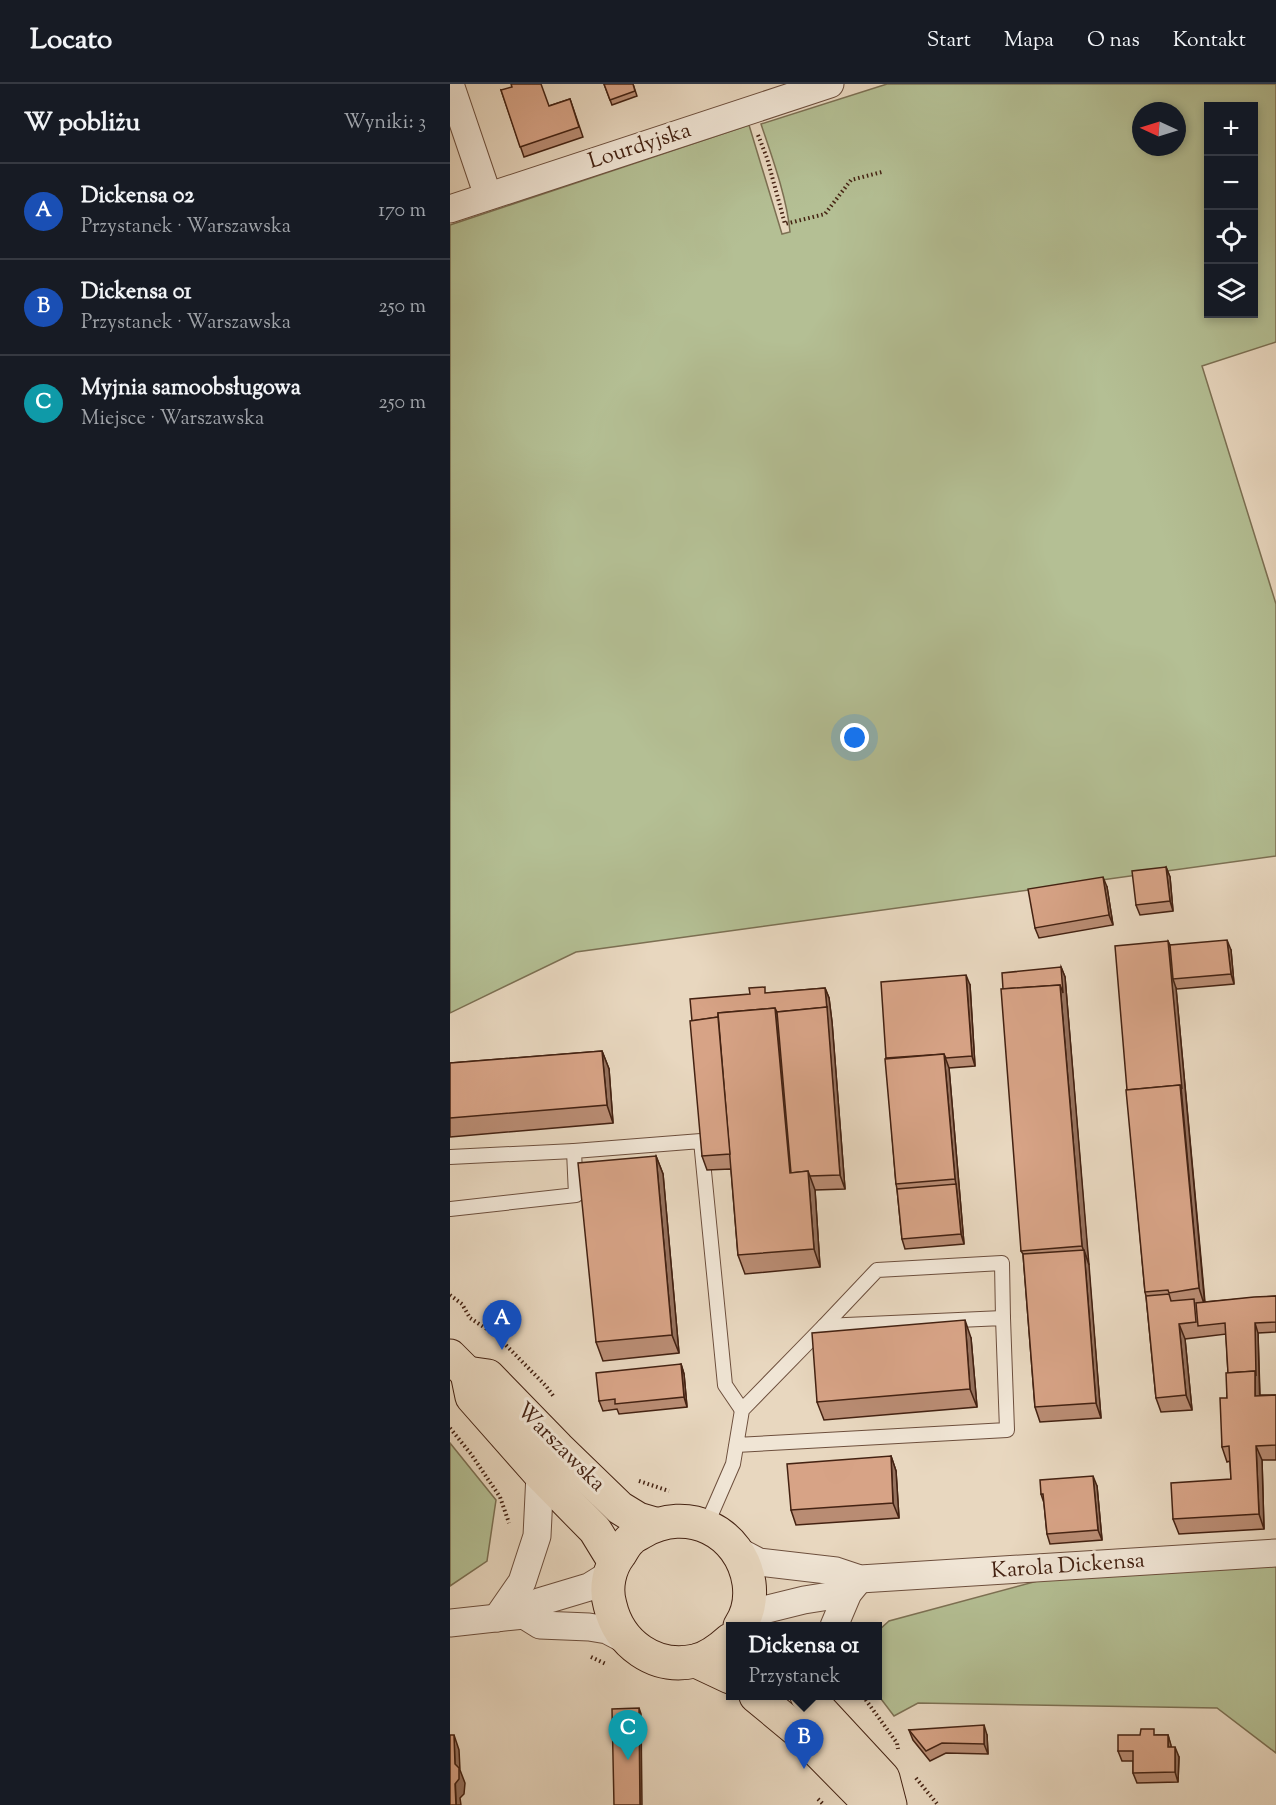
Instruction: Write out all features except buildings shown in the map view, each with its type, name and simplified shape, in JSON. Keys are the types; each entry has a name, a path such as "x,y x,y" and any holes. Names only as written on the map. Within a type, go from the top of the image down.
{"main road":[{"name":"Warszawska","path":"458,1365 472,1397 540,1474 595,1530 612,1568"},
{"name":"Warszawska","path":"458,1365 488,1376 620,1508 638,1519 655,1524"},
{"path":"726,1642 715,1653 696,1661 670,1663 646,1655 626,1640 613,1620 608,1598 612,1568 631,1539 655,1524 673,1520 692,1521 711,1515 725,1537 738,1551 747,1571 750,1592 742,1622"},
{"path":"696,1661 726,1675"},
{"path":"762,1700 804,1737 862,1796 889,1805"},
{"path":"816,1700 883,1778 889,1805"}],"street":[{"path":"450,84 488,196"},
{"name":"Lourdyjska","path":"450,209 749,111 784,91 830,84"},
{"path":"497,1618 522,1582 537,1536 540,1474"},
{"name":"Karola Dickensa","path":"738,1551 759,1562 836,1571 854,1586"},
{"name":"Karola Dickensa","path":"751,1622 804,1600 854,1586 1276,1553"},
{"path":"450,1623 524,1615 539,1602 589,1587 612,1568"},
{"path":"836,1622 854,1586"},
{"path":"524,1615 540,1624 607,1630 626,1640"}],"lane":[{"path":"450,1157 574,1151 701,1141 725,1385 742,1410"},
{"path":"450,1209 576,1196 574,1151"},
{"path":"711,1515 733,1464 736,1445 742,1410 878,1270 1002,1263 1007,1430 736,1445"},
{"path":"824,1326 1003,1318"}],"path":[{"path":"749,111 767,158 785,224 825,214 850,180 882,172"},
{"path":"450,1295 462,1304 470,1318 496,1335 546,1386 557,1402"},
{"path":"634,1480 679,1494 701,1498 711,1515"},
{"path":"867,1700 897,1743 898,1756"},
{"path":"912,1773 938,1805"}],"green space":[{"path":"887,84 1276,84 1276,342 1202,366 1276,604 1276,856 576,952 450,1013 450,225 749,125 782,234 790,232 774,164 761,124"},
{"path":"450,1443 496,1500 487,1561 450,1586"},
{"path":"1276,1565 1276,1753 1217,1708 918,1703 894,1716 882,1700 882,1627 889,1621 1045,1579"}],"place":[{"name":"Dickensa 02","path":"502,1350"},
{"name":"Myjnia samoobsługowa","path":"628,1760"},
{"name":"Dickensa 01","path":"804,1769"}]}
